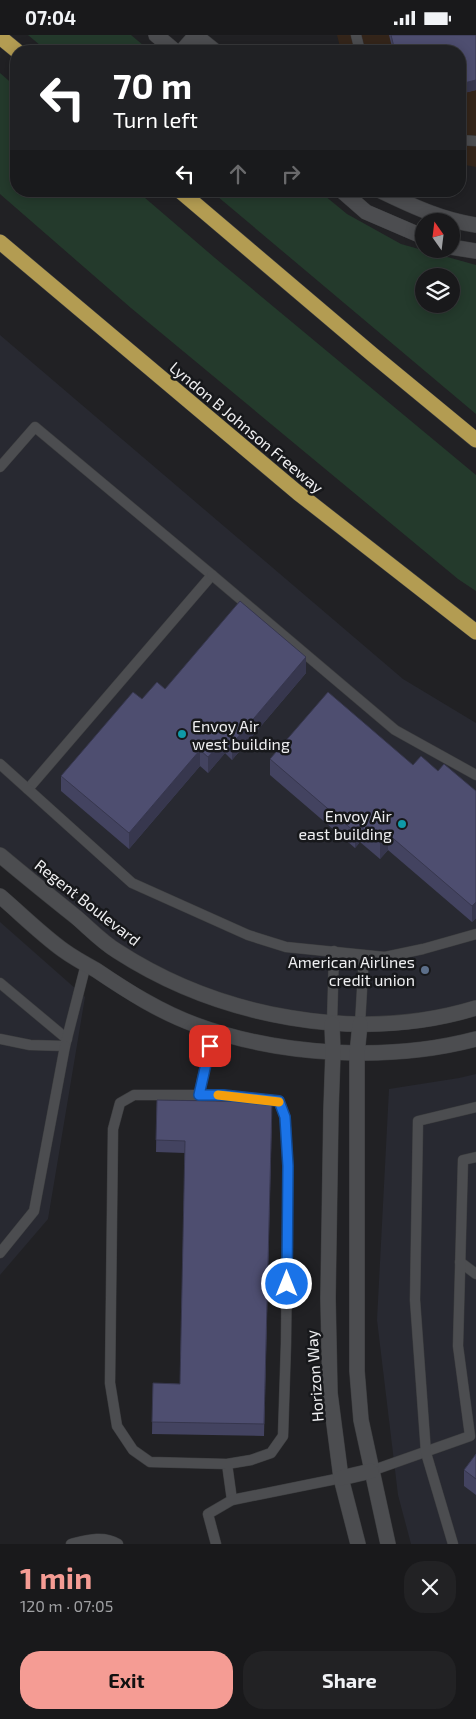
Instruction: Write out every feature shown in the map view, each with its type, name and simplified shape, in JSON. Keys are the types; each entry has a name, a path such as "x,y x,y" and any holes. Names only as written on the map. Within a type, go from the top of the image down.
{"highway":[{"path":"0,37 10,45"},
{"path":"187,197 476,440"},
{"name":"Lyndon B Johnson Freeway","path":"0,242 298,493 476,632"}],"street":[{"path":"156,35 168,45"},
{"path":"187,45 196,35 207,45"},
{"path":"349,197 366,212 415,233"},
{"path":"394,197 421,210 460,223 476,225"},
{"path":"460,248 476,251"},
{"name":"Regent Boulevard","path":"0,855 116,951 166,979 199,993 256,1011 332,1024 429,1020 476,1008"},
{"path":"0,896 63,950 136,996 195,1025 244,1039 357,1054 430,1049 476,1039"},
{"name":"Horizon Way","path":"332,1024 328,1343 330,1393 342,1478 358,1544"},
{"path":"360,1024 357,1054 357,1371 361,1420 388,1544"},
{"path":"342,1478 371,1471"}],"lane":[{"path":"0,467 35,427 396,730 476,775"},
{"path":"28,789 212,575"},
{"path":"0,764 132,883 248,935 286,947 385,957 423,949 476,934"},
{"path":"332,1024 334,951"},
{"path":"360,1024 364,955"},
{"path":"0,1253 34,1211 66,1043 86,964"},
{"path":"0,983 66,1043"},
{"path":"199,1095 213,1030"},
{"path":"0,1039 30,1045 66,1043"},
{"path":"134,1095 223,1095 279,1101 285,1117 288,1166 283,1436 271,1453 251,1460 227,1464 150,1462 132,1450 117,1426 110,1383 113,1129 120,1103 134,1095"},
{"path":"453,1544 426,1453 415,1299 418,1121 476,1107"},
{"path":"371,1471 470,1436 458,1346 463,1160 476,1157"},
{"path":"460,1262 476,1274"},
{"path":"469,1427 476,1417"},
{"path":"227,1464 232,1500"},
{"path":"216,1544 208,1514 232,1500 342,1478"},
{"path":"70,1544 89,1539 104,1539 118,1544"}],"shaded area":[{"path":"337,35 476,35 476,167 466,165 466,45 340,45"},
{"path":"0,335 403,679 476,723 476,1008 351,1025 256,1011 158,975 0,855"},
{"path":"0,922 85,997 48,1219 0,1275"},
{"path":"476,1074 476,1544 411,1544 398,1495 377,1320 389,1089"}],"green space":[{"path":"28,35 131,35 143,45 40,45"},
{"path":"0,73 10,82 10,197 144,197 476,475 476,591 458,579 131,308 0,194"},
{"path":"218,197 326,197 347,214 401,244 415,248 415,258 451,258 476,265 476,414"}],"building":[{"path":"391,35 476,35 476,80 466,82 466,45 394,45"},
{"name":"Envoy Air west building","path":"240,601 306,657 232,744 225,738 208,757 200,750 129,833 61,776 133,692 142,699 157,682 165,689"},
{"name":"Envoy Air east building","path":"328,692 413,765 421,756 438,771 444,764 476,791 476,902 472,906 388,834 380,843 360,826 355,832 270,759"},
{"path":"157,1100 272,1102 264,1424 152,1422 153,1383 180,1384 185,1141 156,1140"},
{"path":"476,1454 476,1479 464,1470"}],"slow traffic":[{"path":"218,1095 279,1102"}],"place":[{"name":"Envoy Air west building","path":"182,734"},
{"name":"Envoy Air east building","path":"402,824"},
{"name":"American Airlines credit union","path":"425,970"}],"route":[{"path":"210,1046 199,1095 223,1095 279,1101 285,1117 288,1166 287,1284"}]}
